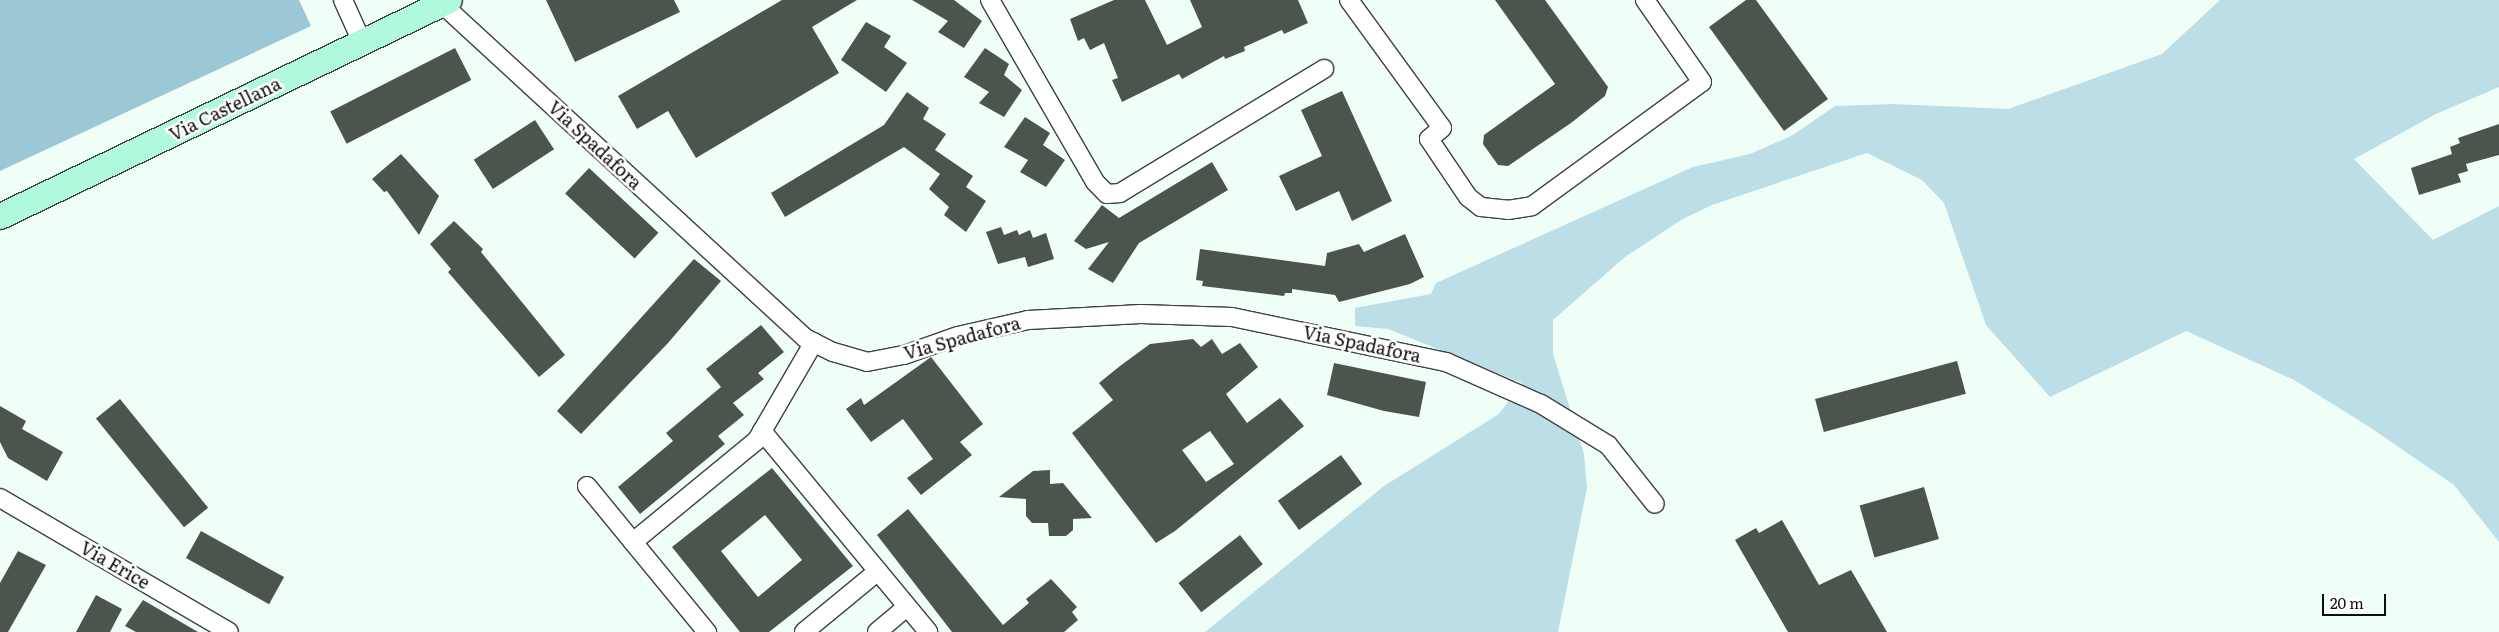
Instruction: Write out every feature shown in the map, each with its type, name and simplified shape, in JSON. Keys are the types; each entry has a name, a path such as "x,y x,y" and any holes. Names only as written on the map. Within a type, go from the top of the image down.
{"main road":[{"name":"Via Castellana","path":"0,216 445,2"}],"street":[{"path":"343,0 362,42"},
{"path":"990,0 1095,182 1107,194 1120,192 1324,69"},
{"path":"1349,0 1442,128 1428,139 1468,197 1481,207 1508,210 1532,206 1702,82 1645,0"},
{"name":"Via Spadafora","path":"445,2 805,338 833,352 867,362 904,356 958,336 1028,320 1141,314 1232,318 1330,336 1446,362 1541,404 1608,445 1655,504"},
{"path":"633,542 757,440 814,342"},
{"path":"762,431 928,632"},
{"path":"587,486 707,632"},
{"name":"Via Erice","path":"0,498 229,632"},
{"path":"804,632 878,571"},
{"path":"877,632 907,607"}],"shaded area":[{"path":"0,0 299,0 311,26 0,171"},
{"path":"2220,0 2499,0 2499,87 2436,114 2354,159 2433,240 2499,206 2499,542 2454,485 2368,426 2294,380 2186,331 2050,397 1986,325 1944,203 1922,180 1867,153 1712,205 1681,220 1625,257 1553,320 1553,354 1584,454 1587,488 1558,632 1205,632 1384,486 1499,414 1522,383 1388,329 1355,326 1355,308 1431,294 1436,283 1693,167 1750,154 1793,135 1835,106 1893,104 2008,109 2162,54"}],"building":[{"path":"546,0 674,0 680,12 575,62"},
{"path":"782,0 857,0 812,27 839,73 696,158 668,111 637,129 618,96"},
{"path":"912,0 954,0 982,21 964,48 938,32 948,21"},
{"path":"1114,0 1145,0 1167,45 1202,27 1190,0 1298,0 1308,23 1284,34 1282,30 1244,47 1245,51 1225,59 1224,56 1182,79 1179,74 1122,102 1112,80 1118,78 1104,43 1090,50 1084,38 1078,41 1070,19"},
{"path":"1495,0 1545,0 1608,87 1605,96 1571,123 1508,166 1498,165 1483,144 1484,135 1555,84"},
{"path":"1746,0 1756,0 1828,99 1784,131 1709,27"},
{"path":"866,22 891,36 884,47 907,63 886,92 841,60"},
{"path":"455,48 471,80 347,144 330,112"},
{"path":"985,48 1009,64 1004,75 1022,90 1004,117 979,103 989,92 964,77"},
{"path":"1342,91 1392,201 1352,221 1339,191 1296,211 1279,176 1322,156 1301,110"},
{"path":"907,92 929,108 923,119 946,134 935,150 973,176 966,187 986,201 966,232 944,215 949,207 929,189 940,174 904,147 785,217 771,193 884,125"},
{"path":"1025,117 1050,133 1043,145 1065,160 1046,187 1020,172 1028,160 1004,147"},
{"path":"535,120 554,149 493,189 474,160"},
{"path":"2499,124 2499,155 2466,164 2468,171 2458,174 2461,182 2419,195 2411,168 2452,154 2450,147 2460,143 2458,138"},
{"path":"401,154 439,196 419,235 387,191 384,192 372,179"},
{"path":"1212,162 1228,190 1139,243 1113,283 1088,269 1109,242 1086,249 1074,241 1102,205 1119,218"},
{"path":"589,168 658,233 635,258 565,194"},
{"path":"454,221 483,249 481,252 565,355 539,377 448,272 451,269 430,244"},
{"path":"1001,227 1004,235 1017,230 1019,235 1030,230 1033,238 1046,233 1054,259 1028,267 1025,257 998,264 986,232"},
{"path":"1405,234 1424,277 1410,284 1339,302 1335,295 1292,289 1292,293 1285,293 1284,296 1202,286 1203,281 1196,280 1200,249 1325,266 1327,253 1359,244 1364,252"},
{"path":"694,259 721,281 668,343 581,434 557,411"},
{"path":"761,325 784,352 758,373 764,379 733,403 744,415 718,436 725,444 640,514 618,487 673,441 666,433 721,387 706,369"},
{"path":"1193,339 1201,347 1212,339 1222,354 1240,343 1258,367 1226,394 1247,423 1280,398 1304,426 1175,531 1156,543 1072,433 1113,400 1099,383 1150,344","holes":["1210,431 1234,464 1206,482 1182,450"]},
{"path":"931,357 983,424 960,442 972,455 921,495 907,478 933,459 903,419 871,442 846,409 861,398 864,405"},
{"path":"1957,361 1966,394 1824,432 1815,399"},
{"path":"1334,363 1426,382 1419,417 1384,411 1327,395"},
{"path":"120,399 208,508 184,527 96,419"},
{"path":"0,406 26,421 22,429 63,452 47,481 8,458 0,442"},
{"path":"1341,455 1362,484 1299,530 1278,501"},
{"path":"772,468 853,566 769,632 740,632 672,547","holes":["765,515 802,560 758,597 721,551"]},
{"path":"1050,470 1050,484 1063,483 1092,518 1073,519 1073,530 1066,536 1049,536 1048,523 1032,523 1026,516 1026,499 999,497 1033,471"},
{"path":"1924,487 1939,539 1874,557 1860,505"},
{"path":"908,509 1003,625 1029,603 1026,599 1051,579 1077,607 1072,612 1078,620 1064,632 952,632 877,535"},
{"path":"1782,520 1819,585 1851,570 1887,632 1788,632 1735,540 1756,528 1759,533"},
{"path":"201,531 284,577 269,604 186,558"},
{"path":"1240,535 1263,564 1201,612 1179,583"},
{"path":"18,551 46,565 8,632 0,632 0,583"},
{"path":"96,595 122,609 110,632 76,632"},
{"path":"143,600 198,632 136,632 125,626"}]}
